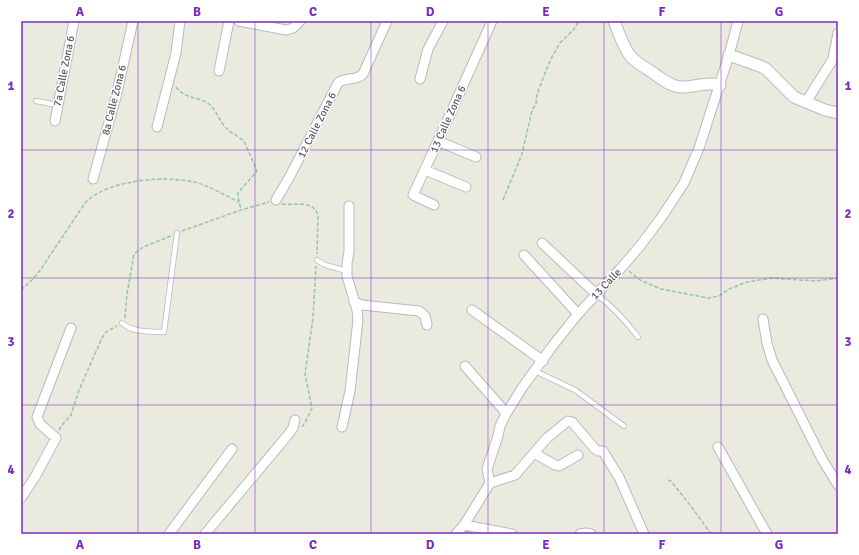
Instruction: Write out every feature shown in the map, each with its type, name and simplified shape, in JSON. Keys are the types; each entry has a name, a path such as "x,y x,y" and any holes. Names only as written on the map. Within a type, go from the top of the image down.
{"street":[{"name":"7a Calle Zona 6","path":"55,121 74,21"},
{"name":"8a Calle Zona 6","path":"93,179 116,97 133,21"},
{"path":"157,127 176,53 180,21"},
{"path":"219,71 229,21"},
{"path":"238,21 286,30 293,28 300,21"},
{"name":"12 Calle Zona 6","path":"276,200 338,83 343,79 357,79 363,74 387,21"},
{"path":"420,79 428,49 443,21"},
{"name":"13 Calle Zona 6","path":"434,205 413,195 492,21"},
{"path":"614,21 622,42 632,57 640,65 667,82 675,86 682,87 707,83 720,85"},
{"name":"13 Calle","path":"490,483 487,469 500,426 522,388 578,314 623,266 661,218 684,183 699,148 720,85 738,21"},
{"path":"806,102 836,59 838,33"},
{"path":"729,56 766,69 794,97 825,110 838,113"},
{"path":"438,141 476,158"},
{"path":"425,170 466,187"},
{"path":"342,427 350,391 358,320 357,310 346,276 349,252 349,206"},
{"path":"542,243 596,294"},
{"path":"524,255 578,314"},
{"path":"354,302 362,305 419,311 425,316 427,325"},
{"path":"472,310 543,361"},
{"path":"763,319 767,343 772,360 815,445 838,485"},
{"path":"21,498 35,477 56,438 40,424 37,417 71,328"},
{"path":"465,366 506,414"},
{"path":"205,534 287,436 293,428 295,420"},
{"path":"456,534 464,526 490,483 515,475 534,452 559,428 568,422 572,422 595,449 598,451 603,451 618,477 644,534"},
{"path":"718,447 767,534"},
{"path":"169,534 232,449"},
{"path":"534,452 559,466 578,455"},
{"path":"464,526 512,534"},
{"path":"580,534 592,534"}],"lane":[{"path":"36,101 58,105"},
{"path":"122,323 130,329 164,332 177,233"},
{"path":"317,260 326,265 347,271"},
{"path":"596,294 611,306 638,337"},
{"path":"535,371 575,390 624,426"}],"path":[{"path":"503,200 522,154 532,110 536,104 537,94 547,68 560,43 574,29 579,21"},
{"path":"169,81 186,96 210,105 225,127 244,141 257,171 239,191 238,194 241,210"},
{"path":"21,290 41,269 85,203 95,194 103,190 126,183 177,179 196,182 239,202"},
{"path":"56,438 62,425 71,415 79,390 102,338 106,332 122,323 126,314 126,294 134,254 143,247 177,233 241,210 276,200 285,205 309,206 316,210 318,215 313,318 306,374 312,408 302,428 298,427 295,420"},
{"path":"623,266 640,280 661,289 708,298 719,296 728,289 747,282 772,278 815,281 838,278"},
{"path":"668,480 671,481 711,534"}]}
